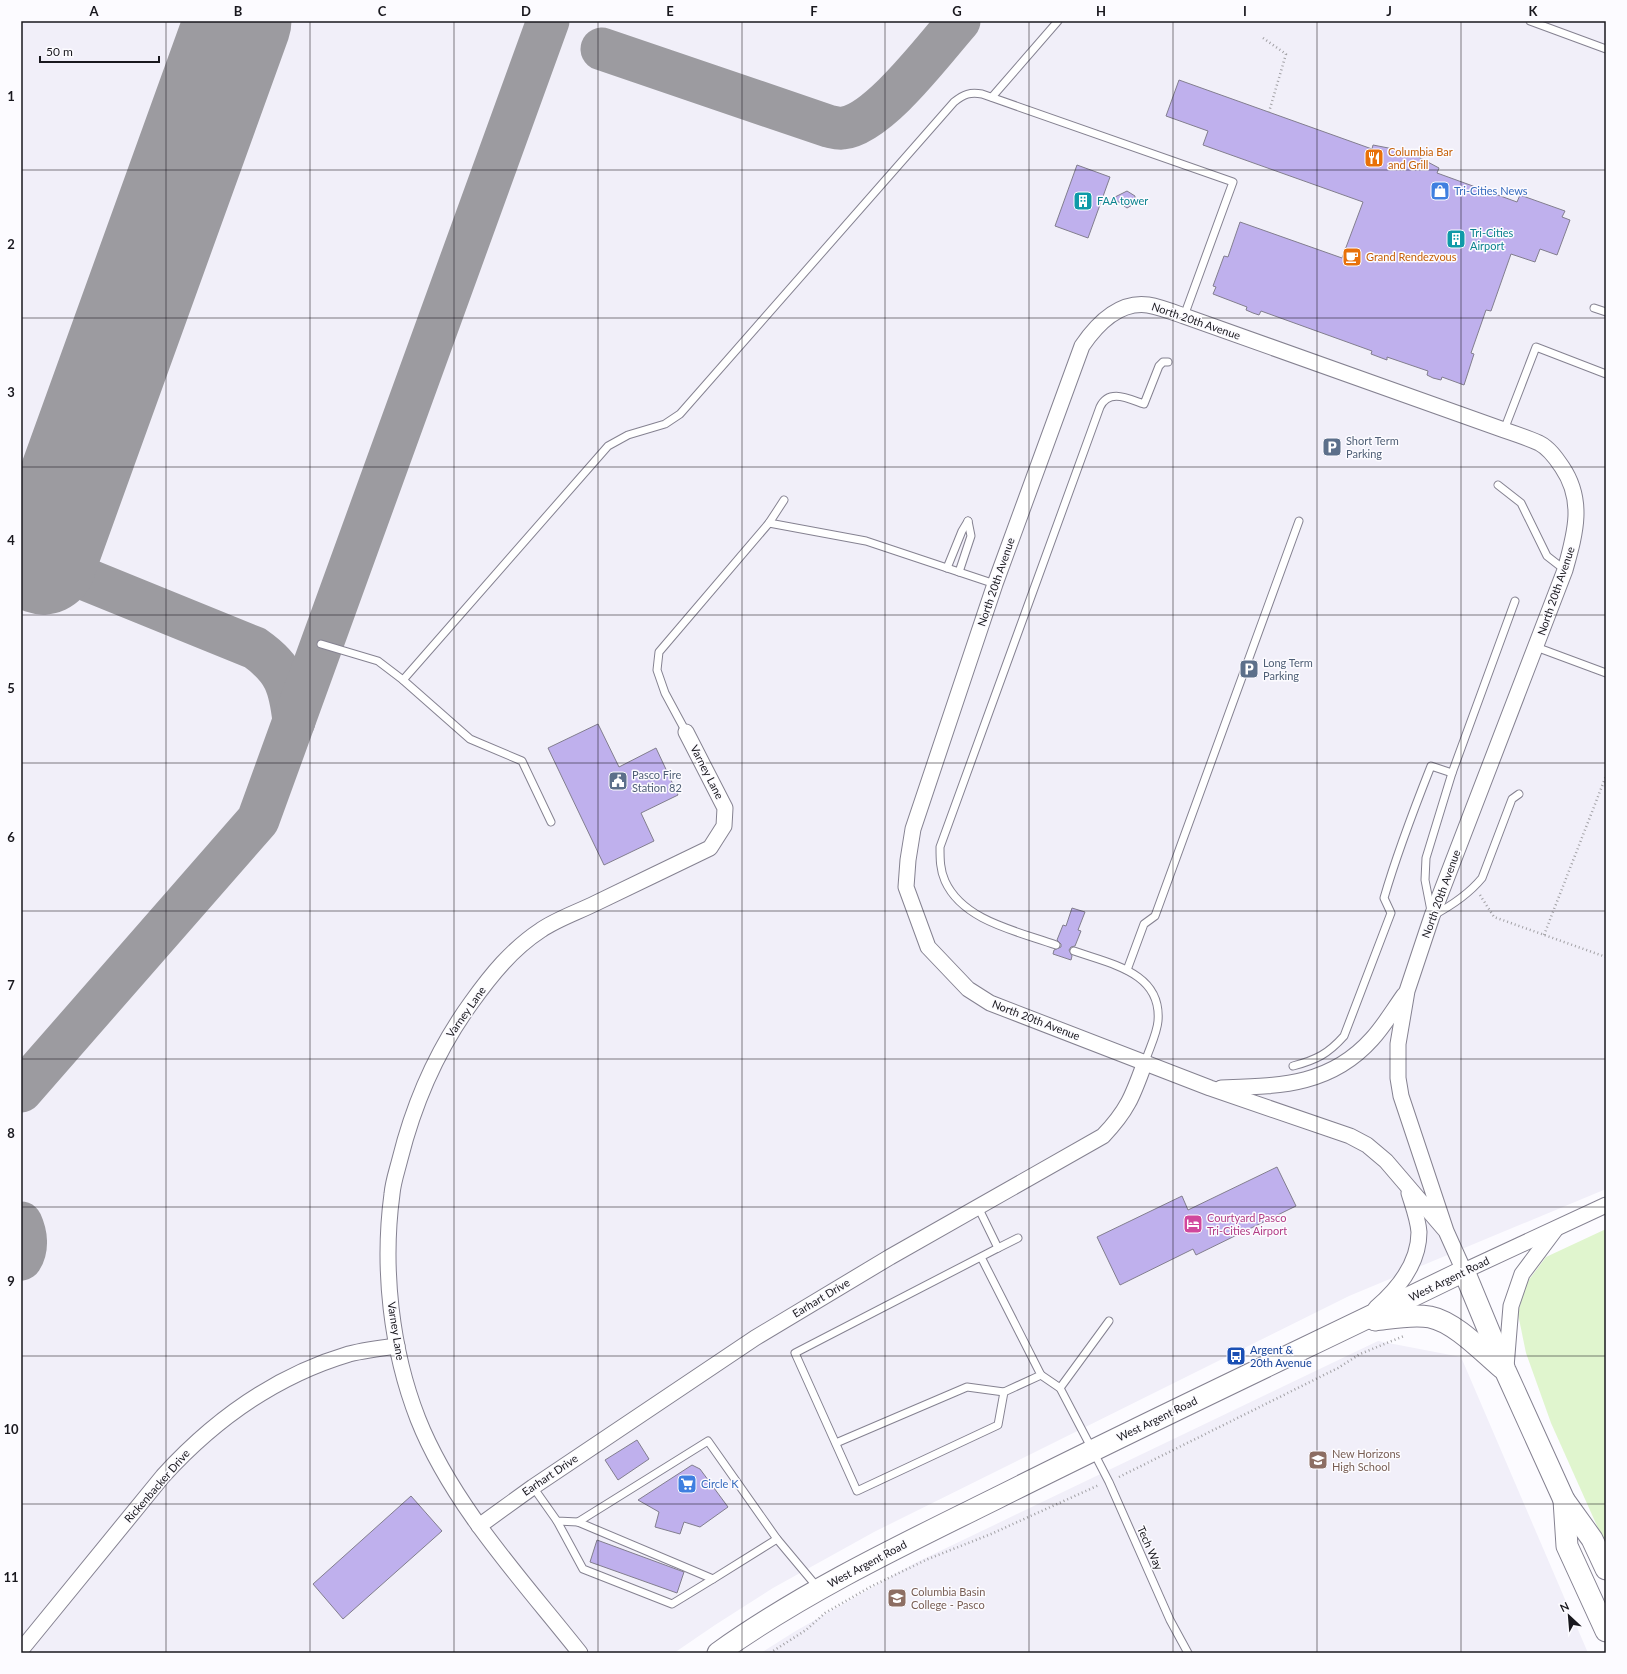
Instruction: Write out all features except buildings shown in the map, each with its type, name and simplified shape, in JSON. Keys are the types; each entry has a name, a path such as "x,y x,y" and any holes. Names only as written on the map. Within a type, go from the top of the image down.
{"main road":[{"name":"West Argent Road","path":"718,1653 778,1614 917,1538 1464,1271"},
{"path":"1464,1271 1505,1370 1564,1500 1592,1539 1606,1569"},
{"path":"1362,1321 1417,1316 1437,1319 1460,1333 1505,1370"},
{"path":"1564,1500 1567,1546 1606,1631"}],"street":[{"name":"North 20th Avenue","path":"1446,1232 1386,1161 1367,1145 1350,1136 1210,1088 990,1003 968,989 928,946 906,887 912,829 995,584 1082,346 1091,332 1113,313 1136,306 1147,305 1184,316 1504,430 1544,447 1555,457 1571,482 1576,497 1577,513 1575,535 1565,570 1432,916 1407,991 1398,1044 1398,1078 1401,1096 1446,1232 1464,1271"},
{"name":"Varney Lane","path":"580,1653 463,1504 441,1466 418,1420 405,1379 397,1346 389,1284 388,1242 392,1193 406,1137 418,1100 435,1059 455,1025 502,962 541,929 710,848 724,826 724,808 686,732"},
{"path":"1210,1088 1294,1084 1312,1079 1340,1066 1373,1038 1407,991"},
{"name":"Earhart Drive","path":"479,1526 533,1486 755,1338 822,1297 1103,1136 1119,1119 1131,1101 1145,1062"},
{"path":"1362,1321 1390,1297 1406,1276 1414,1257 1419,1233 1416,1214 1407,1187"},
{"name":"West Argent Road","path":"1464,1271 1606,1205"},
{"path":"1505,1370 1511,1306 1522,1274 1556,1229"},
{"name":"Rickenbacker Drive","path":"21,1650 163,1476 185,1452 212,1427 243,1404 300,1372 351,1354 397,1346"}],"lane":[{"path":"992,97 1058,21"},
{"path":"1530,21 1606,49"},
{"path":"403,680 608,446 628,435 665,424 680,414 954,102 963,95 972,92 992,97 1233,182 1184,316"},
{"path":"1594,308 1606,312"},
{"path":"1504,430 1536,347 1606,374"},
{"path":"1056,945 982,918 967,910 953,894 944,880 941,867 940,847 1103,400 1110,396 1119,396 1144,404 1159,366 1163,362 1168,362"},
{"path":"1498,485 1521,503 1547,556 1565,570"},
{"name":"Varney Lane","path":"686,732 665,693 657,670 659,652 769,523 784,500"},
{"path":"948,568 962,531 968,521 971,536 959,572"},
{"path":"1127,970 1144,924 1154,916 1299,521"},
{"path":"769,523 866,541 995,584"},
{"path":"1515,601 1452,773 1426,858 1425,880 1432,916 1453,905 1474,888 1482,878 1512,798 1518,794"},
{"path":"321,644 378,661 403,680 470,739 522,761 551,822"},
{"path":"1536,647 1606,673"},
{"path":"1293,1066 1313,1061 1332,1049 1344,1036 1391,913 1384,898 1396,855 1431,766 1452,773"},
{"path":"1074,951 1127,970 1138,976 1147,985 1158,1007 1158,1023 1145,1062"},
{"path":"978,1207 998,1248"},
{"path":"1004,1392 998,1425 857,1491 795,1353 1018,1238"},
{"path":"981,1257 1041,1375 1060,1388 1109,1321"},
{"path":"836,1443 967,1387 1004,1392 1041,1375"},
{"name":"Tech Way","path":"1060,1388 1109,1482 1170,1620 1188,1653"},
{"path":"578,1522 708,1441 777,1539 820,1590"},
{"path":"533,1486 584,1569 672,1604 777,1539"},
{"path":"556,1522 578,1522 713,1579"}],"path":[{"path":"1263,38 1286,54 1269,112"},
{"path":"1544,935 1606,776"},
{"path":"1479,893 1485,906 1494,917 1606,958"},
{"path":"770,1653 806,1630 825,1613 872,1586 928,1559 991,1534 1082,1492 1109,1482 1338,1368 1360,1354 1401,1337"}],"shaded area":[{"name":"Tri-Cities Airport","path":"21,21 1606,21 1606,1189 1349,1296 874,1532 773,1588 674,1653 21,1653"},
{"name":"New Horizons High School","path":"1378,1341 1461,1357 1588,1653 761,1653 794,1632 915,1563"}],"green space":[{"path":"1606,1229 1606,1546 1551,1423 1526,1353 1518,1314 1525,1285 1546,1257"}],"taxiway":[{"path":"21,1091 258,820 548,21"},
{"path":"602,49 828,126 841,128 857,123 873,113 889,100 906,83 959,21"},
{"path":"21,553 255,648 273,663 284,679 288,688 294,721"},
{"path":"21,1223 26,1241 25,1250 21,1259"}],"runway":[{"path":"43,561 238,21"}],"place":[{"name":"Columbia Bar and Grill","path":"1374,158"},
{"name":"Tri-Cities News","path":"1440,191"},
{"name":"FAA tower","path":"1083,201"},
{"name":"Tri-Cities Airport","path":"1456,239"},
{"name":"Grand Rendezvous","path":"1352,257"},
{"name":"Short Term Parking","path":"1332,447"},
{"name":"Long Term Parking","path":"1249,669"},
{"name":"Pasco Fire Station 82","path":"618,781"},
{"name":"Courtyard Pasco Tri-Cities Airport","path":"1193,1224"},
{"name":"Argent & 20th Avenue","path":"1236,1356"},
{"name":"New Horizons High School","path":"1318,1460"},
{"name":"Circle K","path":"687,1484"},
{"name":"Columbia Basin College - Pasco","path":"897,1598"}]}
